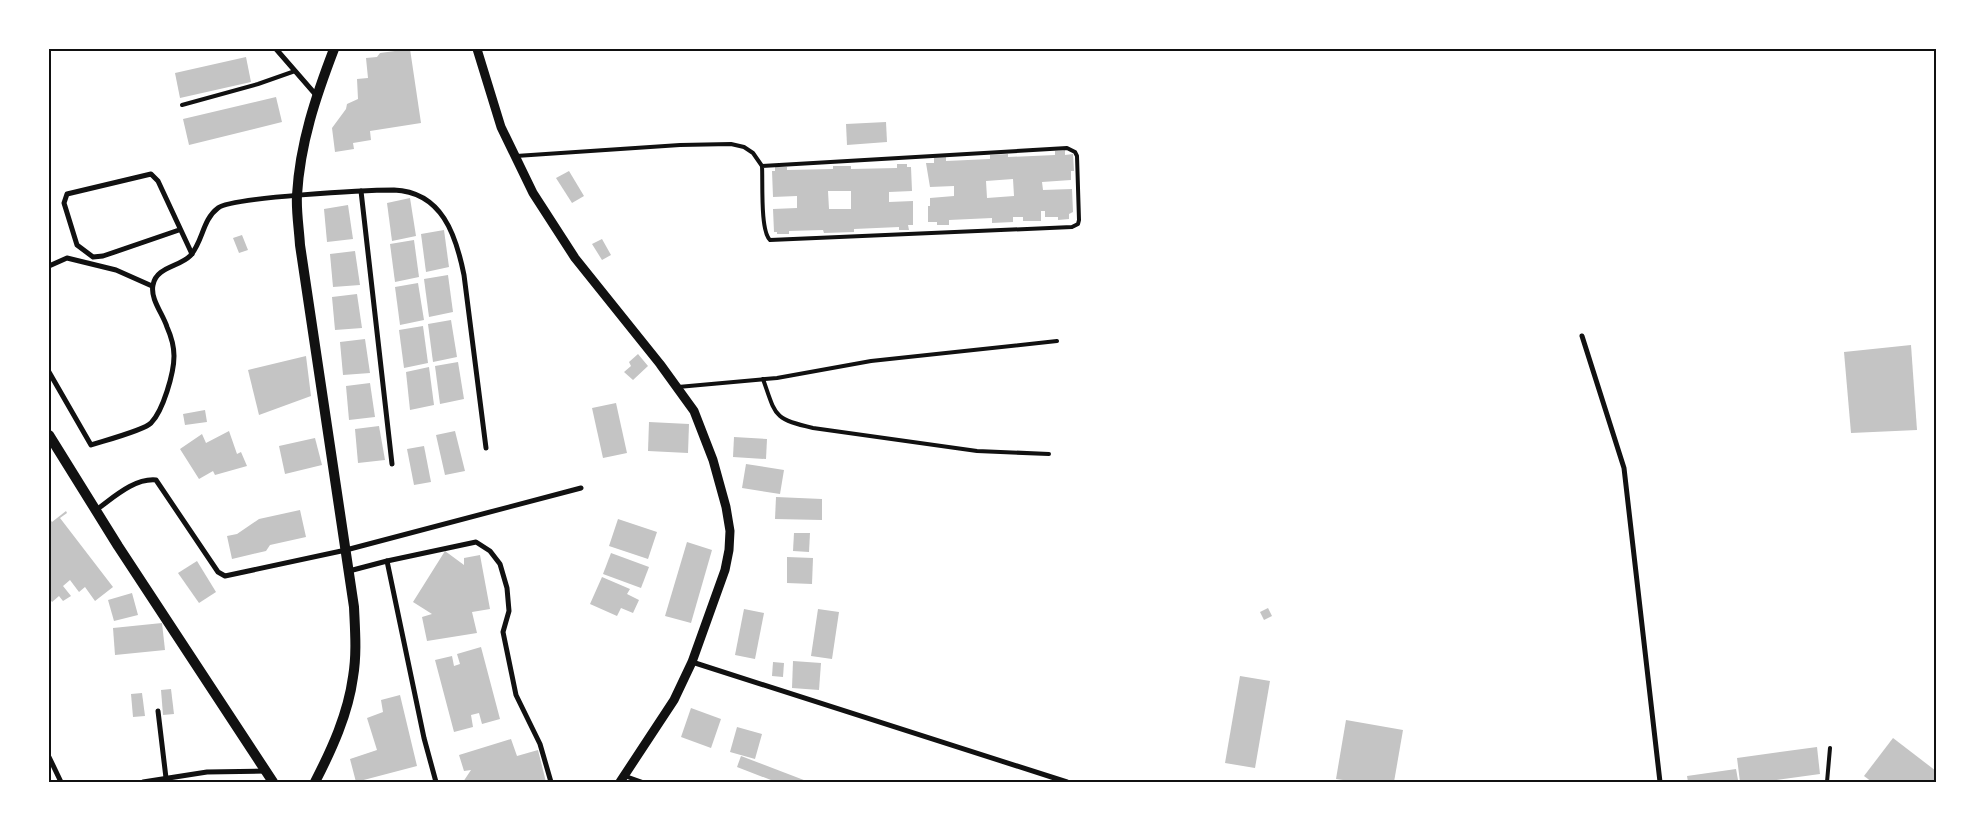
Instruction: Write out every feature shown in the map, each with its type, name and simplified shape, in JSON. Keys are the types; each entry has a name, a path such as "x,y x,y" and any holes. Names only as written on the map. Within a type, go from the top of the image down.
{"main road":[{"path":"315,782 340,726 353,677 356,640 349,571 300,245 297,196 304,145 316,95 334,49"},
{"path":"49,435 273,782"}],"street":[{"path":"276,49 316,95"},
{"path":"477,49 501,127 548,218 575,258 694,411 702,428 726,507 730,532 725,570 692,662 674,700 622,779"},
{"path":"180,230 103,256 93,257 77,245 64,204 67,194 150,174 158,181 192,254"},
{"path":"361,191 392,464"},
{"path":"49,372 91,445 150,425 160,411 172,370 174,356 171,339 154,300 152,286 157,275 166,269 184,262 192,254 210,216 220,206 239,201 297,196 361,191 403,191 421,196 436,208 450,226 459,250 464,275 486,448"},
{"path":"49,266 66,258 116,270 152,286"},
{"path":"1582,336 1624,468 1660,782"},
{"path":"96,510 132,486 150,479 156,480 218,572 224,576 346,550 580,488"},
{"path":"349,571 476,542 490,551 500,564 507,588 509,611 503,632 516,695 540,744 551,782"},
{"path":"387,561 424,738 436,782"},
{"path":"692,662 1067,782"},
{"path":"158,711 166,778"},
{"path":"49,758 60,782"},
{"path":"143,782 207,772 266,772"}],"lane":[{"path":"182,105 258,84 295,71"},
{"path":"515,156 680,144 731,144 744,147 753,153 762,166 764,227 770,240 1072,227 1078,224 1077,156 1072,149 1067,148 762,166"},
{"path":"677,387 763,379 872,361 1057,341"},
{"path":"763,379 774,412 787,422 813,428 977,451 1049,454"},
{"path":"1827,782 1830,748"},
{"path":"622,779 642,782"}],"building":[{"path":"410,49 421,123 370,131 371,140 353,143 354,149 335,152 332,128 346,109 347,104 358,99 357,79 368,78 366,58 377,57 380,53"},
{"path":"246,57 251,82 180,98 175,73"},
{"path":"276,97 282,122 189,145 183,119"},
{"path":"886,122 887,142 847,145 846,124"},
{"path":"1065,150 1065,155 1073,154 1074,171 1071,171 1071,180 1042,182 1043,190 1072,189 1073,212 1069,214 1069,219 1058,220 1058,217 1045,217 1045,211 1041,211 1041,221 1023,221 1023,217 1013,217 1013,222 992,223 992,218 949,220 949,225 937,225 937,222 928,222 930,198 954,196 954,186 930,187 926,163 934,163 934,157 946,157 946,161 990,159 990,155 1008,154 1008,157 1055,155 1055,151","holes":["1013,179 1014,196 987,198 986,181"]},
{"path":"897,164 907,164 907,167 911,167 912,191 889,192 889,202 913,201 913,225 908,225 909,230 899,230 899,227 854,229 854,232 824,233 823,230 789,231 789,234 777,234 777,232 774,232 773,209 797,208 797,196 773,197 772,171 775,171 775,167 787,167 787,170 833,169 833,166 851,166 851,169 897,168","holes":["828,191 851,191 851,209 829,209"]},
{"path":"569,171 584,196 572,203 556,178"},
{"path":"410,198 416,236 392,241 387,203"},
{"path":"348,205 353,239 327,242 324,209"},
{"path":"444,230 449,267 426,272 421,234"},
{"path":"242,235 248,250 239,253 233,238"},
{"path":"602,239 611,255 602,260 592,244"},
{"path":"414,240 419,277 395,282 390,244"},
{"path":"355,251 360,285 333,287 330,254"},
{"path":"448,275 453,312 429,317 424,279"},
{"path":"418,283 424,320 400,325 395,287"},
{"path":"357,294 362,328 335,330 332,297"},
{"path":"451,320 457,357 433,362 428,324"},
{"path":"423,326 428,363 404,368 399,330"},
{"path":"365,339 370,373 343,375 340,342"},
{"path":"1911,345 1917,430 1851,433 1844,352"},
{"path":"638,354 648,366 633,380 624,372 631,366 629,362"},
{"path":"306,356 311,396 259,415 248,370"},
{"path":"458,362 464,399 440,404 435,366"},
{"path":"429,367 434,405 410,410 406,372"},
{"path":"370,383 375,417 349,420 346,386"},
{"path":"616,403 627,453 603,458 592,408"},
{"path":"205,410 207,422 185,425 183,414"},
{"path":"649,422 689,424 688,453 648,451"},
{"path":"379,426 385,460 358,463 355,429"},
{"path":"229,431 237,454 241,452 247,466 215,475 213,471 199,479 180,449 202,434 206,443"},
{"path":"455,431 465,471 445,475 436,435"},
{"path":"734,437 767,439 766,459 733,457"},
{"path":"315,438 322,465 285,474 279,446"},
{"path":"424,446 431,482 414,485 407,449"},
{"path":"746,464 784,470 780,494 742,488"},
{"path":"776,497 822,499 822,520 775,519"},
{"path":"300,510 306,537 270,545 266,551 232,559 227,536 237,534 259,519"},
{"path":"66,511 67,513 60,518 113,587 95,601 85,587 79,592 70,580 63,586 71,596 63,601 59,596 52,602 49,598 49,518 52,522"},
{"path":"618,519 657,532 648,559 609,546"},
{"path":"794,533 810,533 809,552 793,551"},
{"path":"687,542 712,550 691,623 665,616"},
{"path":"445,551 464,565 464,558 480,555 490,609 472,612 477,633 427,641 422,617 432,614 413,602"},
{"path":"611,553 649,567 641,588 603,574"},
{"path":"787,557 813,558 812,584 787,583"},
{"path":"197,561 216,592 199,603 178,573"},
{"path":"602,577 630,589 627,594 639,600 633,613 621,608 617,616 590,604"},
{"path":"132,593 138,615 114,621 108,600"},
{"path":"1268,608 1272,616 1264,620 1260,612"},
{"path":"744,609 764,613 755,659 735,655"},
{"path":"818,609 839,612 832,659 811,656"},
{"path":"162,623 165,650 115,655 113,628"},
{"path":"481,647 500,719 482,724 479,713 471,715 473,727 454,732 435,660 452,656 454,666 460,664 457,654"},
{"path":"793,661 821,663 819,690 792,688"},
{"path":"773,662 784,663 783,677 772,676"},
{"path":"1240,676 1270,681 1255,768 1225,763"},
{"path":"171,689 174,714 163,715 161,690"},
{"path":"142,693 145,716 133,717 131,694"},
{"path":"400,695 417,766 356,782 350,759 377,750 367,718 383,712 381,700"},
{"path":"691,708 721,719 711,748 681,737"},
{"path":"1346,720 1403,730 1394,782 1357,782 1336,779"},
{"path":"737,727 762,734 755,759 730,752"},
{"path":"1893,738 1936,771 1936,782 1872,782 1864,776"},
{"path":"511,739 517,756 538,750 546,782 463,782 471,770 464,771 459,755"},
{"path":"1817,747 1820,774 1762,782 1740,782 1737,758"},
{"path":"741,756 809,782 776,782 737,767"},
{"path":"1736,769 1738,780 1688,782 1687,776"}]}
